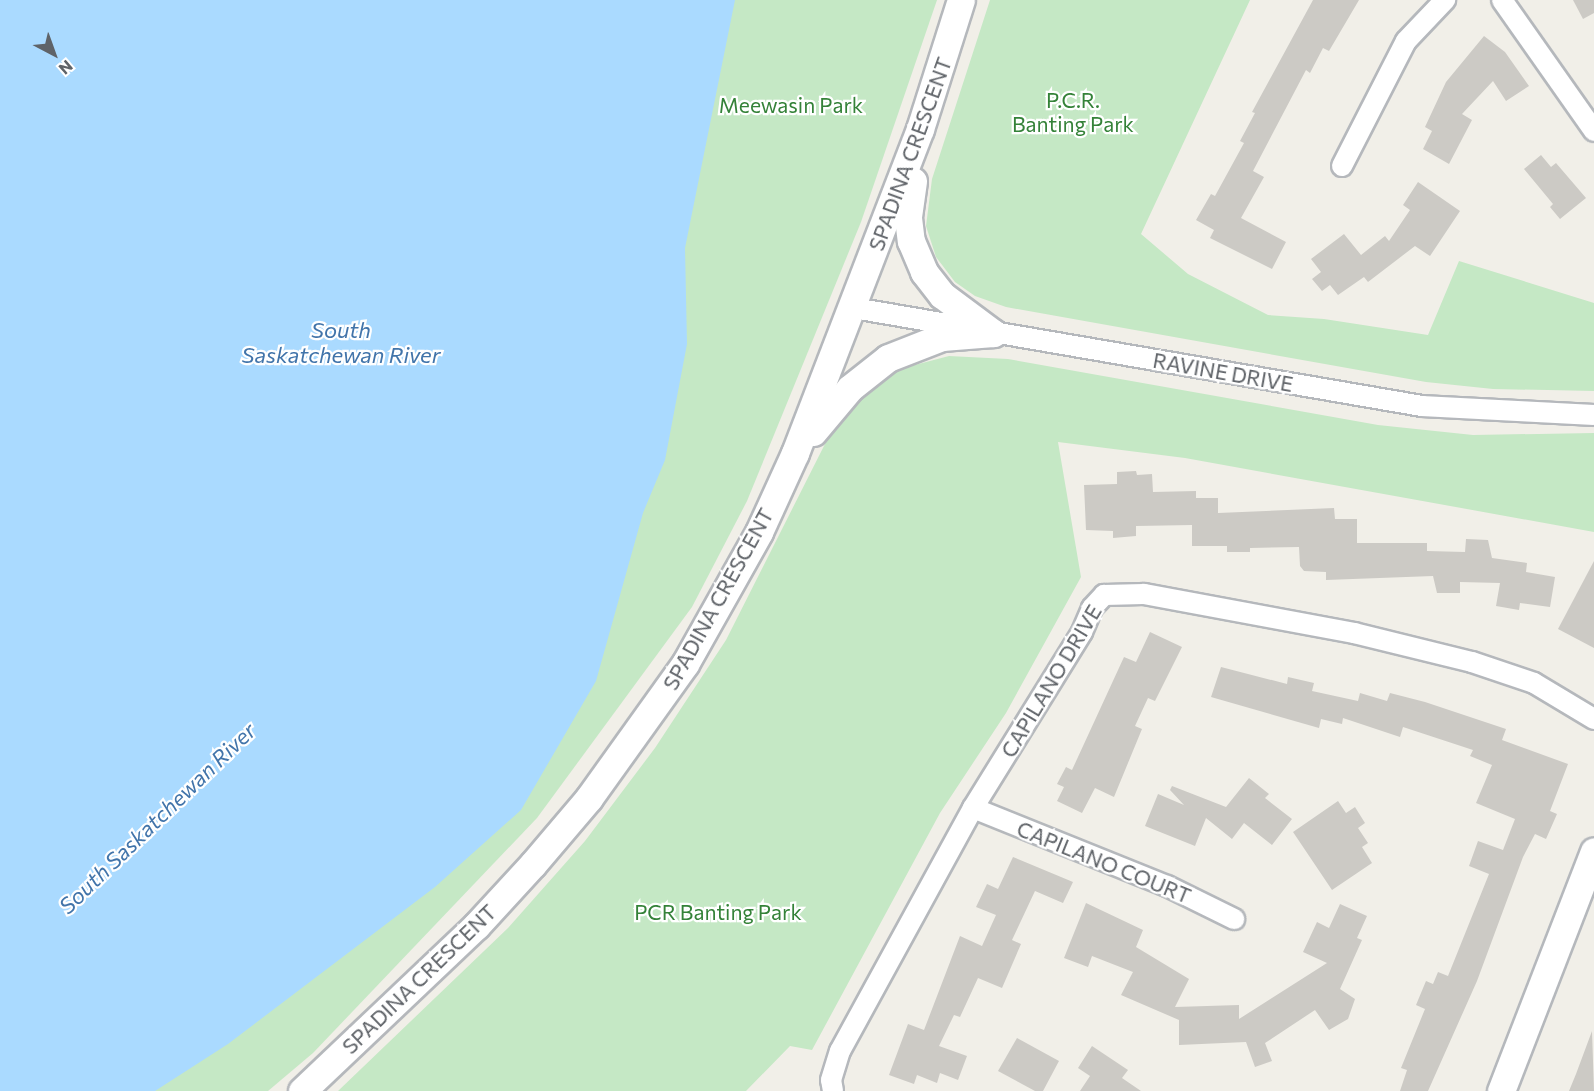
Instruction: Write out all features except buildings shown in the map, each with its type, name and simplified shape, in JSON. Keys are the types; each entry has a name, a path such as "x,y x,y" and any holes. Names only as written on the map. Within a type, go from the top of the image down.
{"street":[{"name":"SPADINA CRESCENT","path":"302,1091 476,926 589,798 685,664 754,541 795,453 854,308 920,129 961,0"},
{"path":"1342,166 1406,41 1445,0"},
{"path":"1502,0 1594,131"},
{"path":"920,129 908,218 916,256 942,296 993,333"},
{"name":"RAVINE DRIVE","path":"854,308 1422,406 1594,415"},
{"path":"795,453 839,400 888,358 942,337 993,333"},
{"name":"CAPILANO DRIVE","path":"833,1091 831,1080 840,1051 973,808 1082,632 1092,608 1104,596 1144,594 1353,633 1472,662 1534,682 1594,719"},
{"name":"CAPILANO COURT","path":"973,808 1167,886 1234,918"},
{"path":"1501,1091 1594,851"}],"green space":[{"name":"Meewasin Park","path":"707,0 937,0 861,222 747,501 692,607 537,818 313,1053 268,1091 140,1091"},
{"name":"P.C.R. Banting Park","path":"990,0 1250,0 1141,234 1188,274 1268,315 1324,319 1428,335 1459,261 1594,303 1594,391 1493,389 1426,382 1006,307 975,296 955,282 936,257 926,226 932,179"},
{"name":"PCR Banting Park","path":"949,356 1008,359 1378,425 1473,435 1594,433 1594,532 1185,458 1058,442 1081,577 1006,713 940,813 812,1050 790,1046 746,1091 338,1091 508,928 585,841 655,748 726,640 828,438 854,403 888,372"}],"water":[{"name":"South Saskatchewan River","path":"0,0 735,0 685,248 687,344 665,460 643,513 596,681 521,810 435,887 228,1044 155,1091 0,1091"}]}
